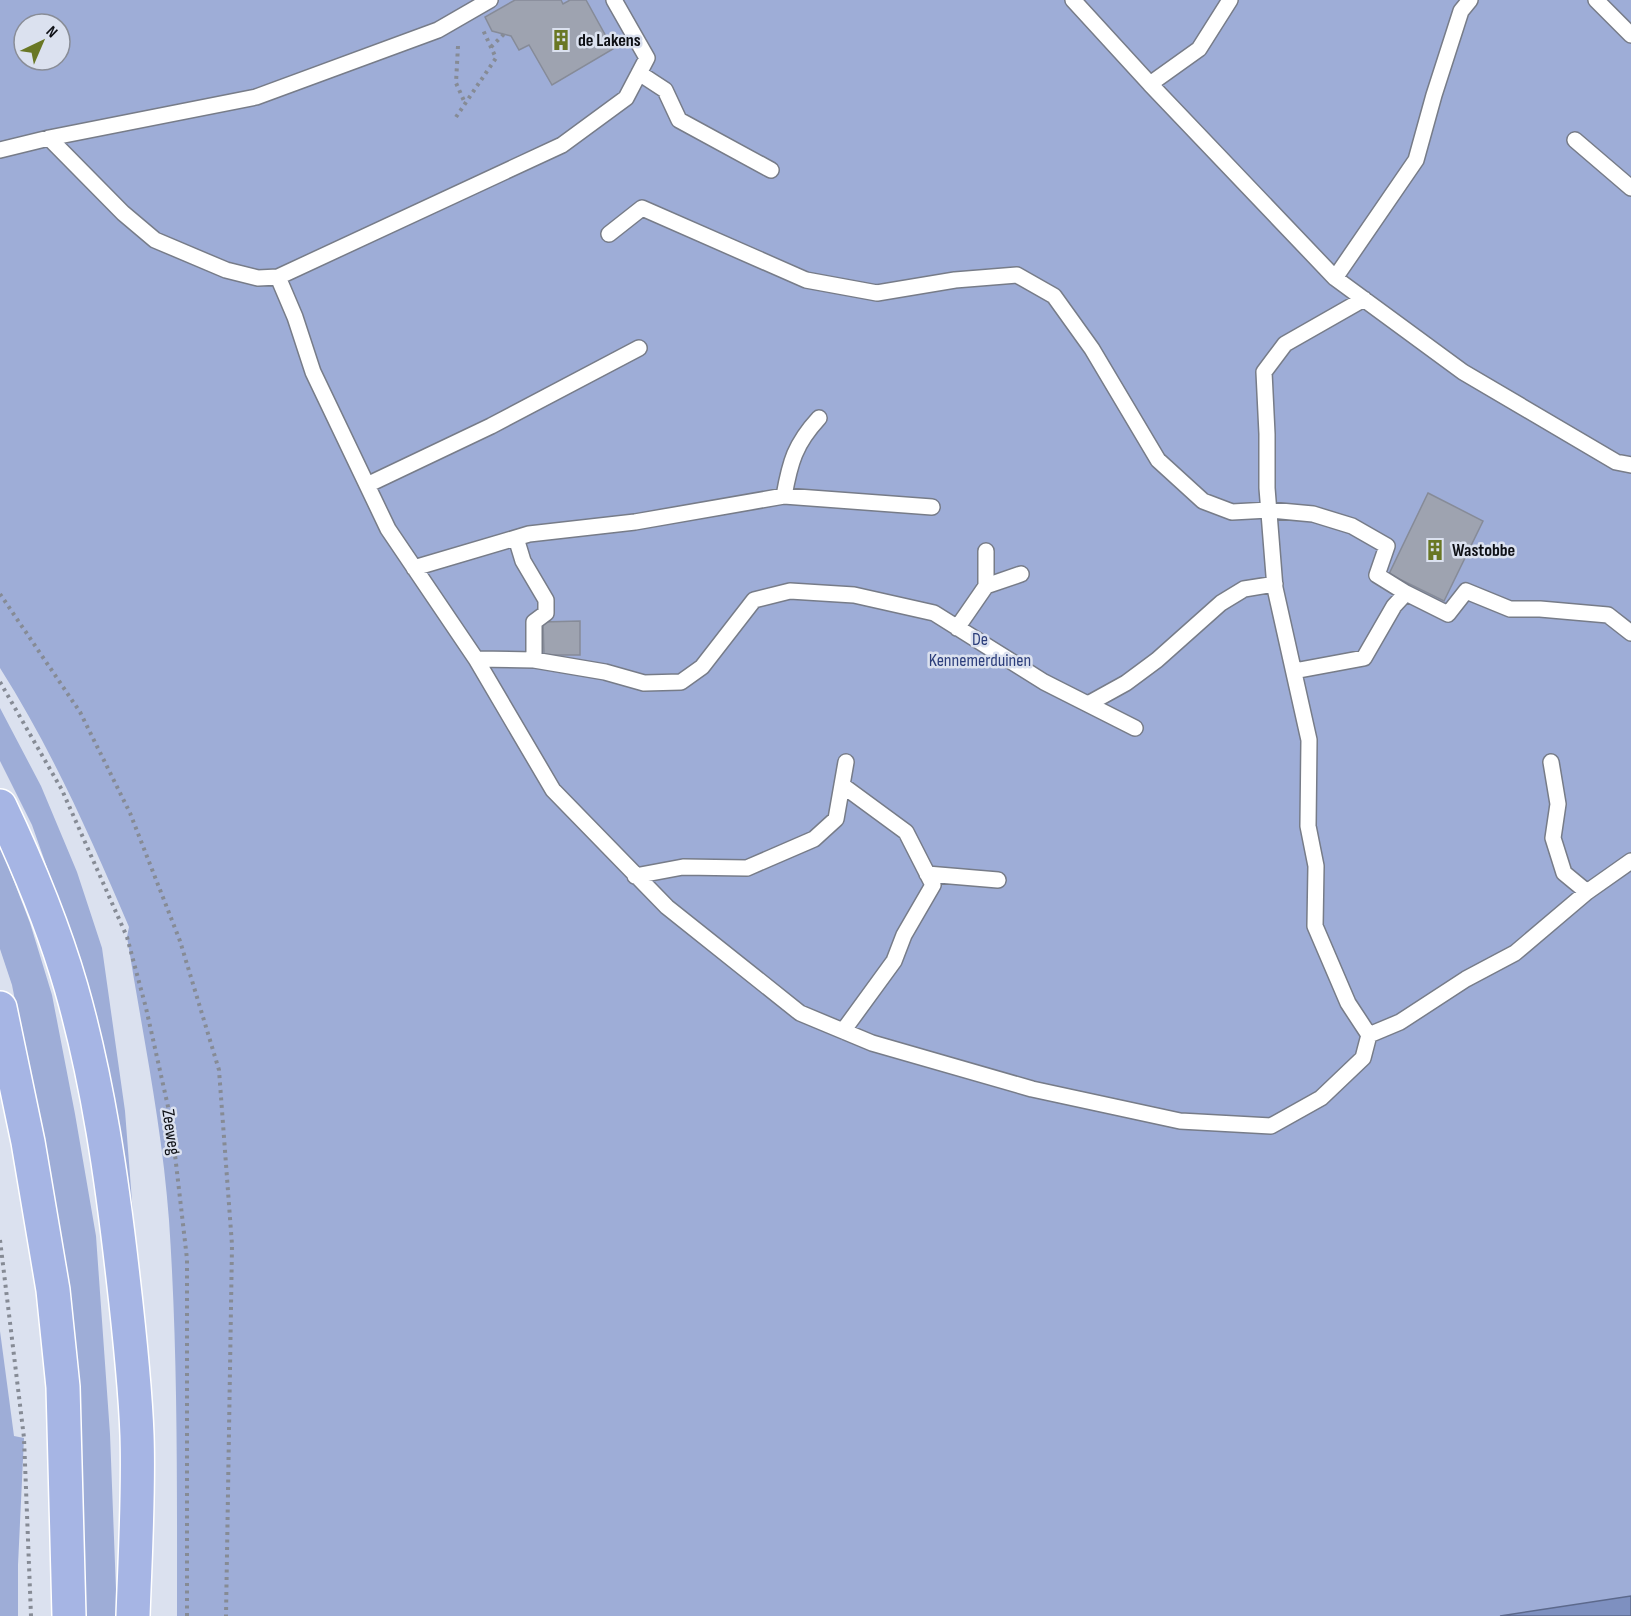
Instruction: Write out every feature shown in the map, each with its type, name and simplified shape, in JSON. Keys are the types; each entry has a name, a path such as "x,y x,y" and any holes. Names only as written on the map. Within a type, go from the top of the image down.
{"main road":[{"path":"0,806 35,884 60,952 100,1108 118,1238 137,1435 134,1616"},
{"path":"0,1008 28,1142 53,1290 63,1387 69,1616"}],"lane":[{"path":"0,150 256,96 438,30 490,0"},
{"path":"49,138 123,213 155,240 226,270 258,278 278,277 562,145 626,98 646,58 614,0"},
{"path":"1073,0 1335,278 1464,372 1616,462 1631,465"},
{"path":"1150,84 1199,49 1230,0"},
{"path":"1335,278 1416,160 1434,94 1461,11 1470,0"},
{"path":"1601,1 1631,35"},
{"path":"639,73 665,90 680,120 771,170"},
{"path":"1575,140 1631,188"},
{"path":"609,234 642,208 806,280 877,293 955,280 1017,275 1054,296 1092,349 1158,460 1203,501 1232,512 1269,510 1313,514 1352,526 1387,546 1377,575 1448,614 1466,591 1510,609 1540,609 1608,615 1631,633"},
{"path":"278,277 295,317 313,372 388,529 476,659 553,790 667,908 800,1013 872,1043 1043,1091 1180,1121 1271,1126 1321,1098 1363,1058 1369,1035 1348,1003 1315,926 1316,866 1308,826 1310,740 1275,584 1269,510 1264,372 1285,344 1364,299"},
{"path":"367,485 491,426 639,348"},
{"path":"784,496 789,465 803,435 819,418"},
{"path":"414,568 529,534 635,522 784,496 932,507"},
{"path":"516,538 523,561 546,600 546,613 534,622 534,660"},
{"path":"957,628 986,586 986,551"},
{"path":"986,586 1020,574"},
{"path":"1088,704 1126,683 1157,660 1221,603 1244,589 1275,584"},
{"path":"476,659 534,660 605,672 644,683 681,682 702,667 733,624 754,600 790,591 854,595 934,614 1044,682 1135,728"},
{"path":"1294,671 1364,658 1394,606 1406,592"},
{"path":"635,876 683,867 747,868 814,839 836,819 846,762"},
{"path":"1551,762 1558,804 1553,838 1564,873 1587,892"},
{"path":"842,785 906,832 933,885 903,935 894,961 843,1031"},
{"path":"1369,1035 1400,1022 1466,979 1515,953 1587,892 1631,861"},
{"path":"927,874 998,880"}],"path":[{"path":"456,117 496,58 474,9"},
{"path":"459,18 456,83 465,104"},
{"path":"491,47 504,34"},
{"path":"0,594 80,712 130,813 180,941 219,1070 232,1245 226,1616"},
{"name":"Zeeweg","path":"0,682 62,790 127,937 146,1008 171,1120 187,1259 187,1616"},
{"path":"0,1240 24,1438 31,1616"}],"green space":[{"name":"De Kennemerduinen","path":"0,0 1631,0 1631,1616 177,1616 175,1368 169,1220 157,1113 127,937 129,927 54,763 0,668"},
{"path":"0,708 41,786 77,872 102,948 125,1111 135,1240 61,907 32,825 0,761"},
{"path":"0,845 30,923 52,995 96,1236 110,1434 117,1616 85,1616 42,1136 12,985 0,949"},
{"path":"0,1331 14,1436 24,1438 18,1616 0,1616"}],"shaded area":[{"path":"1631,1596 1631,1616 1500,1616"}],"building":[{"name":"de Lakens","path":"515,0 561,0 563,4 570,0 586,0 613,49 552,85 529,45 519,50 511,36 492,31 485,17"},
{"name":"Wastobbe","path":"1428,493 1483,521 1444,601 1389,574"},
{"path":"580,621 580,655 544,655 543,622"}],"place":[{"name":"de Lakens","path":"561,40"},
{"name":"Wastobbe","path":"1435,550"}]}
